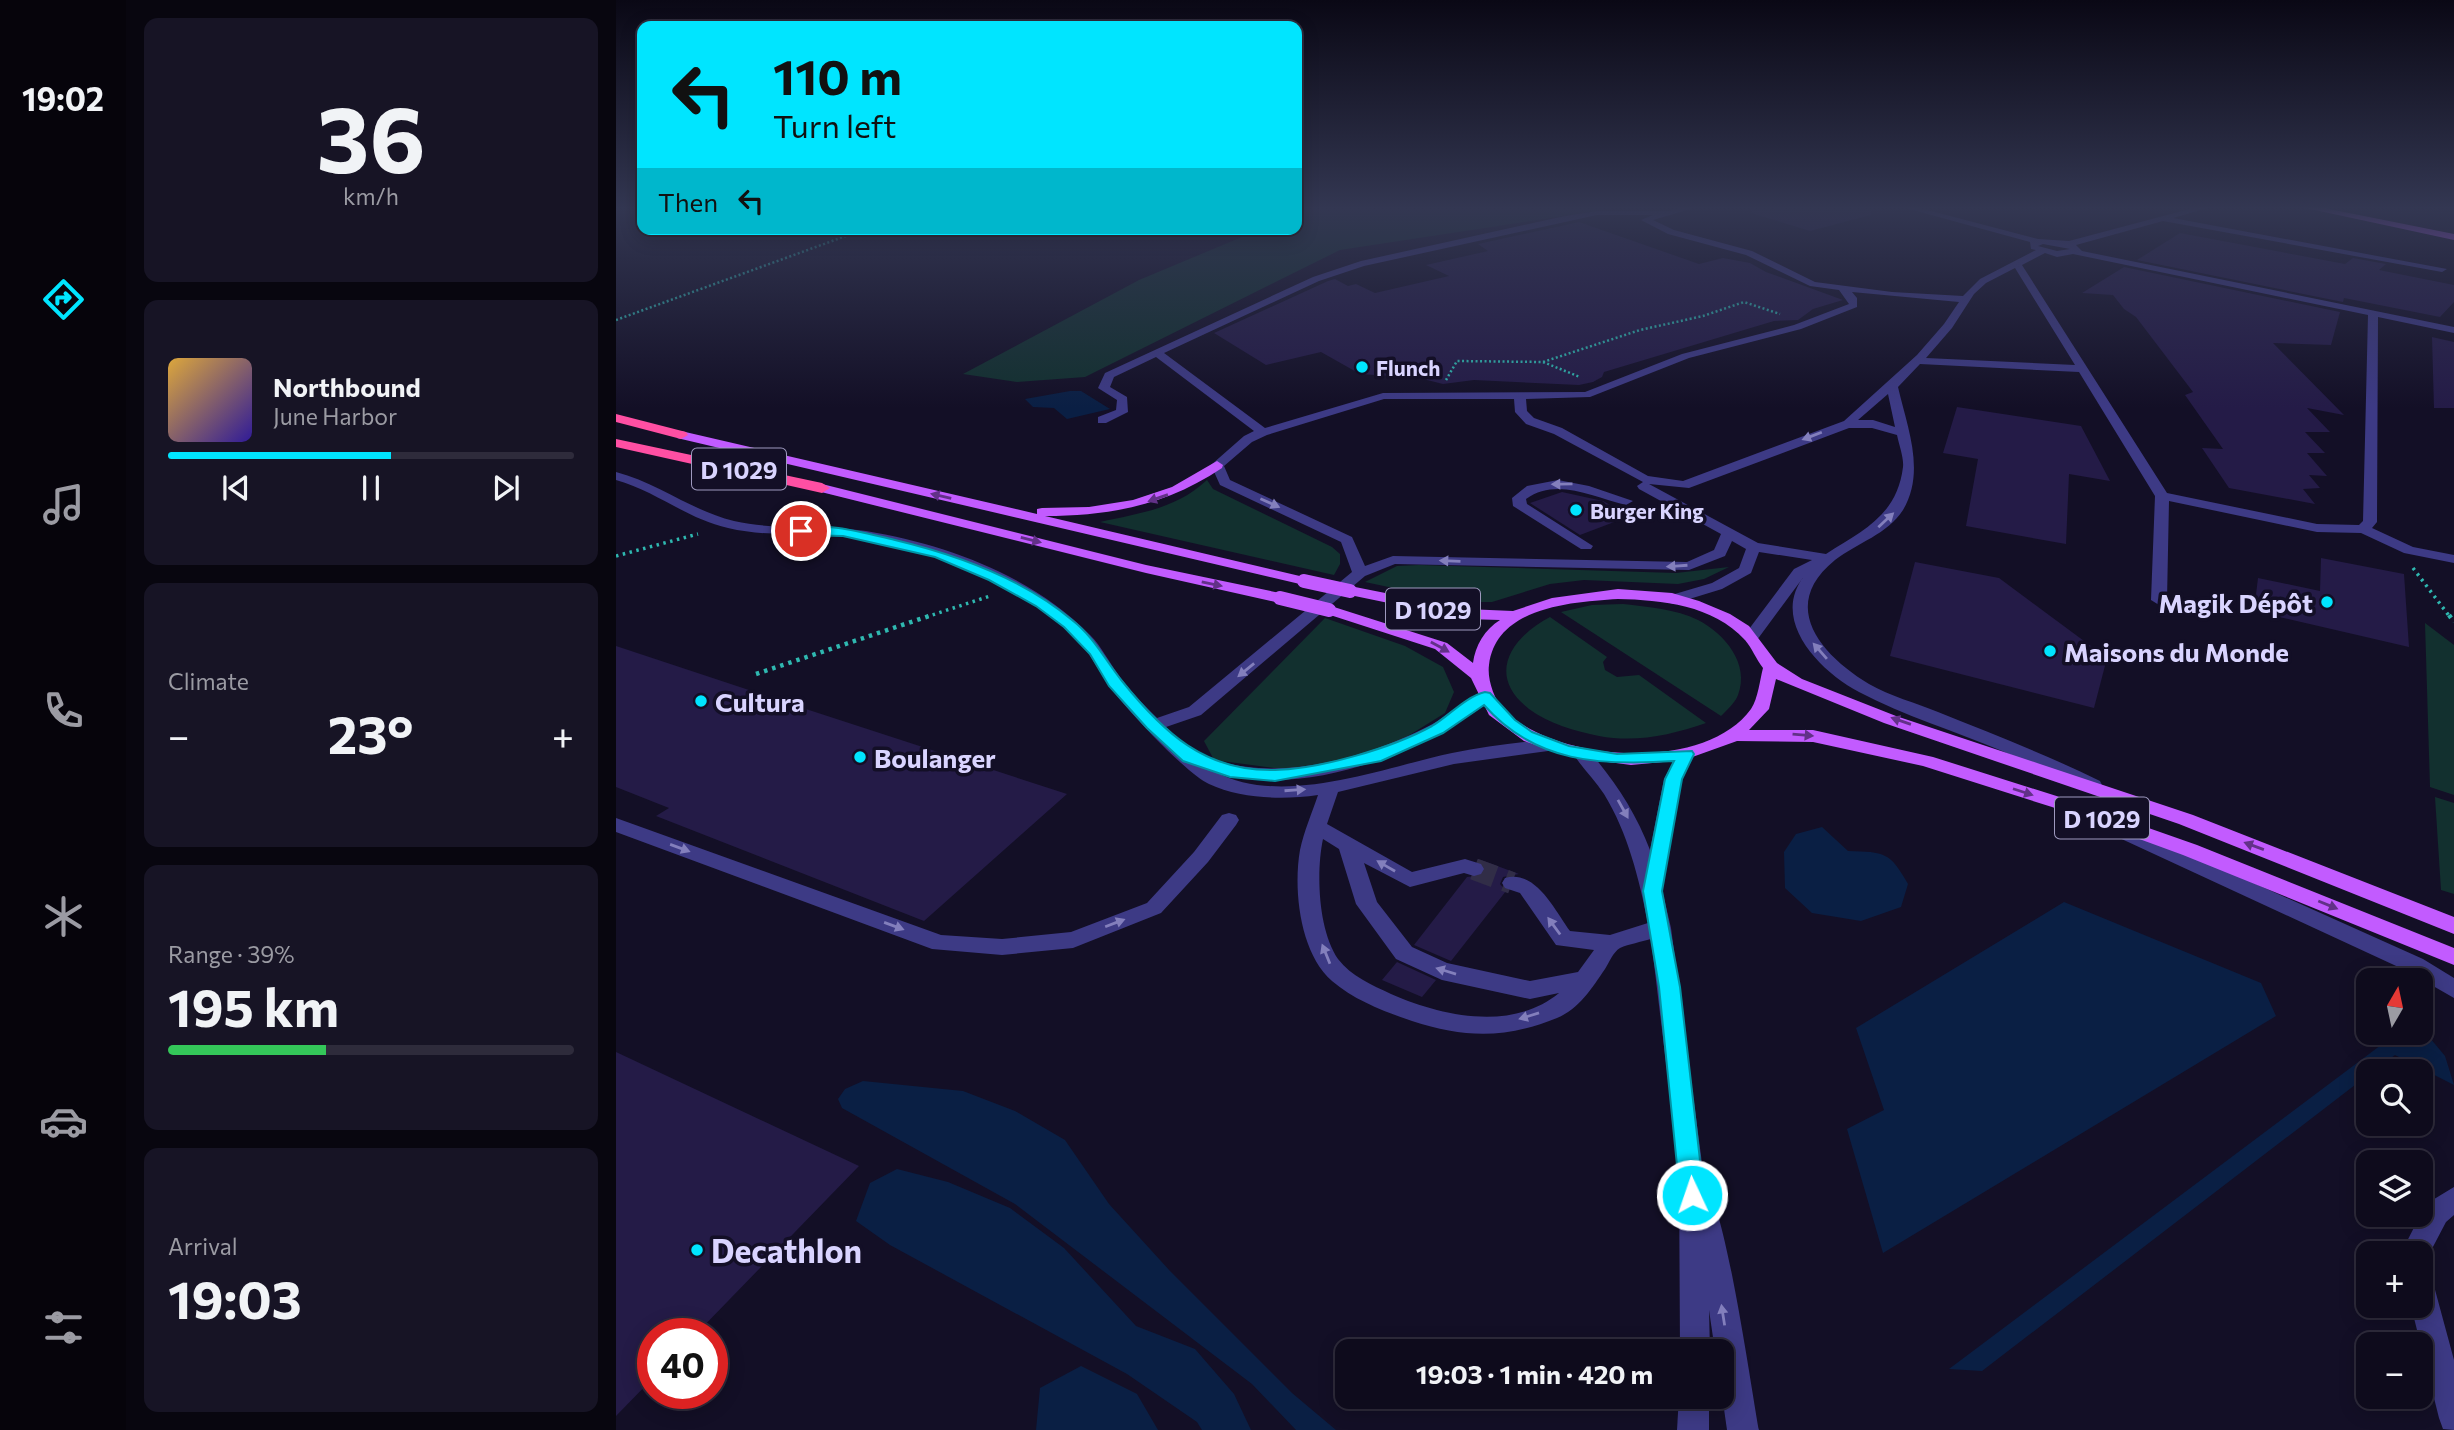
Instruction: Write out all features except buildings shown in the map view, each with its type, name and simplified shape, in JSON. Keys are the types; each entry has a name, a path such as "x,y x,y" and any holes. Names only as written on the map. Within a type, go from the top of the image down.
{"highway":[{"path":"616,418 681,435"},
{"name":"D 1029","path":"616,424 681,435"},
{"name":"D 1029","path":"616,443 822,488"}],"main road":[{"path":"681,435 1007,511 1078,512 1136,505 1171,494 1217,465"},
{"name":"D 1029","path":"822,488 1146,569 1329,610 1441,646 1478,675"},
{"name":"D 1029","path":"1007,511 1445,611 1493,617 1517,616"},
{"path":"1636,593 1673,598 1725,618 1751,637 1771,667 1769,699 1750,724 1735,735 1686,754 1617,760 1583,755 1548,745 1509,723 1485,697 1478,675 1484,649 1497,631 1517,616 1538,606 1589,594 1636,593"},
{"name":"D 1029","path":"1771,667 1827,695 2099,788 2282,856 2454,926"},
{"name":"D 1029","path":"1735,735 1801,735 1927,761 2059,803 2190,850 2454,957"}],"street":[{"path":"1102,420 1122,412 1123,399 1104,388 1109,374 1332,274"},
{"path":"1792,274 1813,284 1964,299"},
{"path":"1848,424 1869,403 1892,386 1948,326 1964,299 1983,281 1998,274"},
{"path":"2023,274 2162,496 2159,600"},
{"path":"2192,274 2454,330"},
{"path":"1504,407 1520,397 1586,395 1618,385 1699,351 1814,324 1854,305 1852,298 1842,288"},
{"path":"2363,529 2370,522 2373,313"},
{"path":"1156,352 1263,432"},
{"path":"1915,361 2082,369"},
{"path":"1751,637 1799,572 1829,558 1885,522 1897,508 1910,466 1892,386"},
{"path":"1360,573 1347,540 1225,482 1217,465 1248,439 1263,432 1302,418 1383,396 1504,407 1754,547 1797,556 1829,558"},
{"path":"1520,397 1521,412 1530,421 1558,431 1645,479 1684,485 1848,424 1873,424 1903,433"},
{"path":"616,476 633,480 703,517 730,525 843,532 906,545 939,554 1014,589 1069,624 1096,652 1115,682 1153,725 1189,757 1200,773 1244,788 1270,792 1330,788 1456,758 1548,745"},
{"path":"1586,546 1520,506 1519,498 1527,491 1554,483 1575,484 1600,497 1626,501"},
{"path":"1682,506 1679,495 1684,485"},
{"path":"2162,496 2317,528 2363,529 2409,550 2454,559"},
{"path":"1153,725 1195,711 1360,573 1393,559 1689,566 1720,553 1728,533"},
{"path":"1673,598 1717,586 1746,570 1754,547"},
{"path":"1829,558 1802,590 1799,613 1803,628 1819,652 1838,669 1864,688 2049,763 2099,788"},
{"path":"1189,757 1230,772 1275,776 1360,761 1410,744 1452,721 1485,697"},
{"path":"1652,891 1673,779 1686,754"},
{"path":"1583,755 1608,782 1628,818 1652,891 1660,928 1692,1170 1695,1339"},
{"path":"1330,788 1319,828 1313,837 1309,893 1316,928 1329,964 1362,992 1412,1012 1469,1027 1520,1020 1556,1008 1584,980 1610,943"},
{"path":"2059,803 2392,954 2454,989"},
{"path":"616,825 940,943 1002,947 1073,940 1154,908 1202,857 1229,820"},
{"path":"1319,828 1410,880 1465,866 1474,869"},
{"path":"1348,844 1367,904 1404,953 1442,971 1530,990 1584,980"},
{"path":"1511,883 1527,888 1564,939 1610,943 1660,928"},
{"path":"1692,1170 1713,1249 1743,1430"},
{"path":"2421,1241 2436,1213 2454,1199"},
{"path":"2428,1318 2454,1418"},
{"path":"1693,1430 1694,1409"}],"path":[{"path":"616,320 743,274"},
{"path":"1443,384 1457,361 1543,362 1640,330 1703,316 1744,302 1787,316"},
{"path":"1543,362 1580,377"},
{"path":"616,556 730,525"},
{"path":"2409,550 2410,561 2419,579 2454,622"},
{"path":"756,674 1014,589"}],"green space":[{"path":"1154,274 1292,274 1085,377 1017,382 963,374"},
{"path":"1207,480 1213,489 1332,547 1340,554 1340,564 1334,575 1100,522 1170,504"},
{"path":"1397,566 1676,573 1729,567 1704,579 1678,584 1584,580 1550,584 1492,602 1459,602 1365,582"},
{"path":"1623,604 1681,613 1708,626 1726,642 1738,661 1741,683 1735,701 1721,716 1561,612 1592,605"},
{"path":"1550,617 1607,657 1603,662 1605,670 1617,677 1639,675 1706,723 1653,737 1613,738 1562,726 1529,709 1508,683 1506,670 1515,646 1524,635"},
{"path":"1325,618 1405,646 1443,667 1454,692 1445,713 1400,741 1332,764 1289,770 1214,760 1204,741"},
{"path":"2425,623 2454,645 2454,795 2430,787"},
{"path":"2435,797 2454,803 2454,894 2441,890"}],"water":[{"path":"1081,391 1110,409 1067,419 1054,408 1033,407 1025,399"},
{"path":"1822,827 1848,851 1878,853 1896,865 1908,884 1901,907 1861,921 1812,913 1785,888 1784,852 1796,834"},
{"path":"2064,902 2261,983 2276,1016 1883,1253 1847,1129 1884,1110 1856,1028"},
{"path":"2433,1042 2445,1056 2454,1085 2433,1074 2433,1059 2403,1059 2395,1055 2390,1059 2362,1059 2381,1045 2433,1045"},
{"path":"2356,1064 2356,1084 1982,1371 1949,1369"},
{"path":"863,1081 963,1091 1015,1111 1065,1140 1109,1204 1170,1271 1292,1393 1336,1430 1296,1430 1252,1384 1015,1204 842,1108 838,1099 845,1089"},
{"path":"897,1169 948,1182 1010,1208 1064,1248 1136,1326 1195,1349 1234,1394 1251,1430 1202,1430 1197,1422 1127,1374 890,1245 856,1221 870,1183"},
{"path":"1081,1366 1137,1394 1158,1430 1036,1430 1040,1388"}],"tunnel":[{"path":"1474,869 1512,883"}],"place":[{"name":"Flunch","path":"1362,367"},
{"name":"Burger King","path":"1576,510"},
{"name":"Magik Dépôt","path":"2327,602"},
{"name":"Maisons du Monde","path":"2050,651"},
{"name":"Cultura","path":"701,701"},
{"name":"Boulanger","path":"860,757"},
{"name":"Decathlon","path":"697,1250"}],"route":[{"path":"801,531 843,532 939,554 994,578 1041,603 1069,624 1096,652 1115,682 1153,725 1189,757 1230,772 1275,776 1375,757 1410,744 1452,721 1485,697 1509,723 1527,735 1548,745 1583,755 1617,760 1653,759 1686,754 1673,779 1652,891 1670,987 1692,1170 1692,1195"}]}
